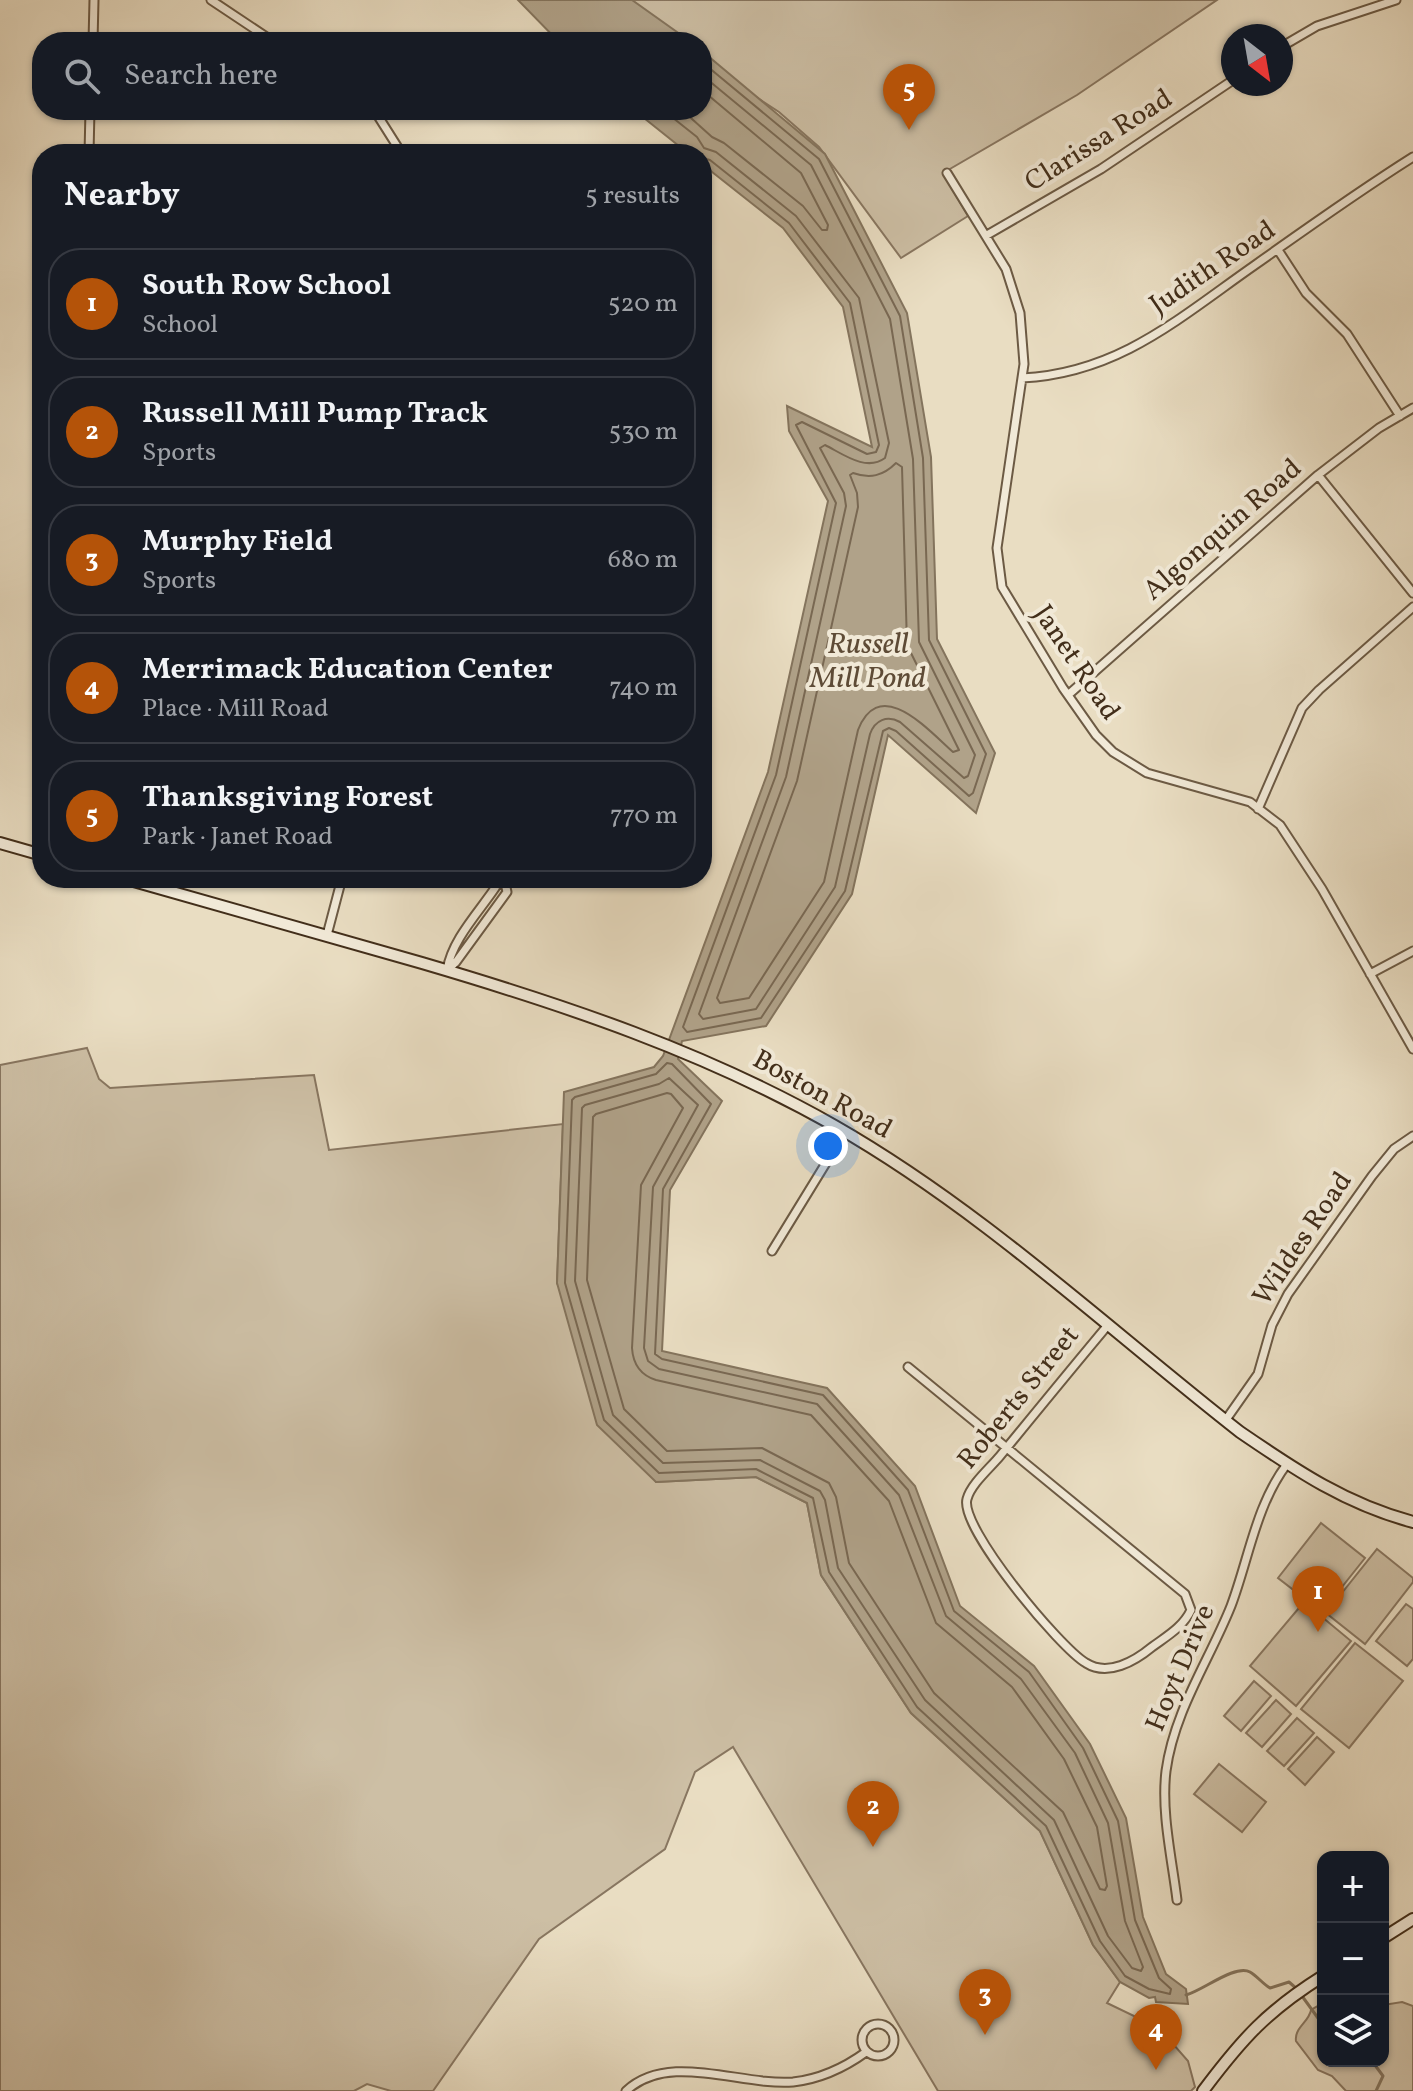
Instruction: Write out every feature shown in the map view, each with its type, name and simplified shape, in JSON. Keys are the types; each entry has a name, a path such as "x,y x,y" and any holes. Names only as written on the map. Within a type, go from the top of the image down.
{"main road":[{"path":"0,843 32,852"},
{"name":"Boston Road","path":"159,888 592,1015 762,1086 845,1132 927,1184 1225,1421 1287,1464 1362,1506 1413,1522"},
{"path":"1389,1934 1413,1919"},
{"path":"1203,2091 1251,2031 1293,1995 1317,1980"}],"street":[{"path":"93,32 94,0"},
{"path":"211,0 259,32"},
{"path":"1293,40 1317,26 1396,0"},
{"name":"Clarissa Road","path":"987,235 1101,169 1221,88"},
{"path":"89,144 90,120"},
{"path":"381,120 396,144"},
{"name":"Judith Road","path":"1022,378 1048,377 1092,367 1128,351 1413,157"},
{"name":"Janet Road","path":"947,173 1006,269 1020,313 1024,364 997,548 1002,587 1068,695 1096,735 1113,752 1147,773 1250,802 1280,825 1301,854 1413,1049"},
{"path":"1278,250 1306,293 1347,334 1400,416"},
{"name":"Algonquin Road","path":"1068,695 1318,475 1379,428 1413,408"},
{"path":"1318,475 1413,593"},
{"path":"1258,809 1302,708 1413,607"},
{"path":"327,935 339,888"},
{"path":"447,970 449,957 495,888"},
{"path":"1370,974 1413,951"},
{"path":"772,1251 845,1132"},
{"name":"Wildes Road","path":"1225,1421 1258,1374 1272,1325 1288,1294 1372,1176 1394,1149 1413,1136"},
{"name":"Roberts Street","path":"1005,1449 1185,1594 1190,1607 1186,1621 1137,1660 1122,1666 1101,1668 1086,1664 1032,1612 989,1552 967,1511 966,1501 971,1491 1005,1449 1108,1325"},
{"path":"908,1367 1005,1449"},
{"name":"Hoyt Drive","path":"1177,1900 1168,1823 1166,1775 1169,1754 1187,1699 1229,1610 1263,1503 1287,1464"},
{"path":"879,2024 889,2028 894,2039 890,2051 880,2057 866,2052 861,2039 867,2028 879,2024"},
{"path":"626,2091 639,2081 665,2072 775,2082 803,2080 833,2072 866,2052"}],"shaded area":[{"path":"625,0 1217,0 1077,95 943,173 968,216 901,258 819,147 779,112 712,68 712,32 667,32"},
{"path":"87,1048 99,1079 110,1088 314,1075 329,1150 563,1124 557,1283 656,1482 756,1477 807,1503 821,1575 911,1713 1040,1831 1093,1945 1120,1982 1107,2003 1159,2028 1188,2061 1195,2087 1191,2091 938,2091 733,1747 695,1772 665,1849 539,1939 433,2091 391,2091 367,2084 354,2091 0,2091 0,1065"},
{"path":"1321,1523 1365,1558 1322,1612 1278,1578"},
{"path":"1377,1549 1413,1578 1413,1582 1365,1644 1326,1613"},
{"path":"1304,1602 1351,1641 1296,1706 1250,1666"},
{"path":"1406,1604 1413,1609 1413,1659 1407,1666 1376,1641"},
{"path":"1355,1643 1403,1681 1349,1748 1301,1709"},
{"path":"1254,1681 1271,1696 1241,1731 1224,1716"},
{"path":"1276,1700 1291,1714 1262,1747 1246,1733"},
{"path":"1297,1718 1314,1733 1284,1766 1267,1751"},
{"path":"1317,1737 1334,1752 1305,1785 1288,1769"},
{"path":"1219,1764 1266,1802 1242,1832 1194,1794"},
{"path":"1402,2002 1413,2006 1413,2091 1346,2091 1332,2076 1318,2070 1296,2041 1297,2032 1311,2010 1317,2006 1317,2067 1389,2067 1389,2004"}],"water":[{"path":"518,0 632,0 677,32 549,32"},
{"name":"Russell Mill Pond","path":"712,59 825,154 907,313 931,457 937,639 995,753 976,813 888,735 852,894 766,1026 682,1041 678,1059 722,1101 670,1190 662,1351 827,1388 915,1486 960,1606 1034,1666 1090,1744 1126,1818 1143,1917 1166,1974 1186,1989 1188,2004 1156,2002 1155,1997 1149,1998 1120,1982 1093,1945 1040,1831 911,1713 821,1575 807,1503 756,1477 656,1482 597,1425 557,1283 564,1092 654,1067 663,1056 768,772 828,501 789,431 787,406 872,447 843,307 783,228 712,172 712,144 676,144 646,120 712,120"}],"waterway":[{"path":"1186,1995 1227,1975 1244,1971 1250,1972 1270,1988 1289,1982 1297,1989"},
{"path":"1302,1996 1317,2017"},
{"path":"1376,2067 1383,2076 1376,2091"}],"place":[{"name":"Thanksgiving Forest","path":"909,130"},
{"name":"South Row School","path":"1318,1632"},
{"name":"Russell Mill Pump Track","path":"873,1847"},
{"name":"Murphy Field","path":"985,2035"},
{"name":"Merrimack Education Center","path":"1156,2070"}]}
